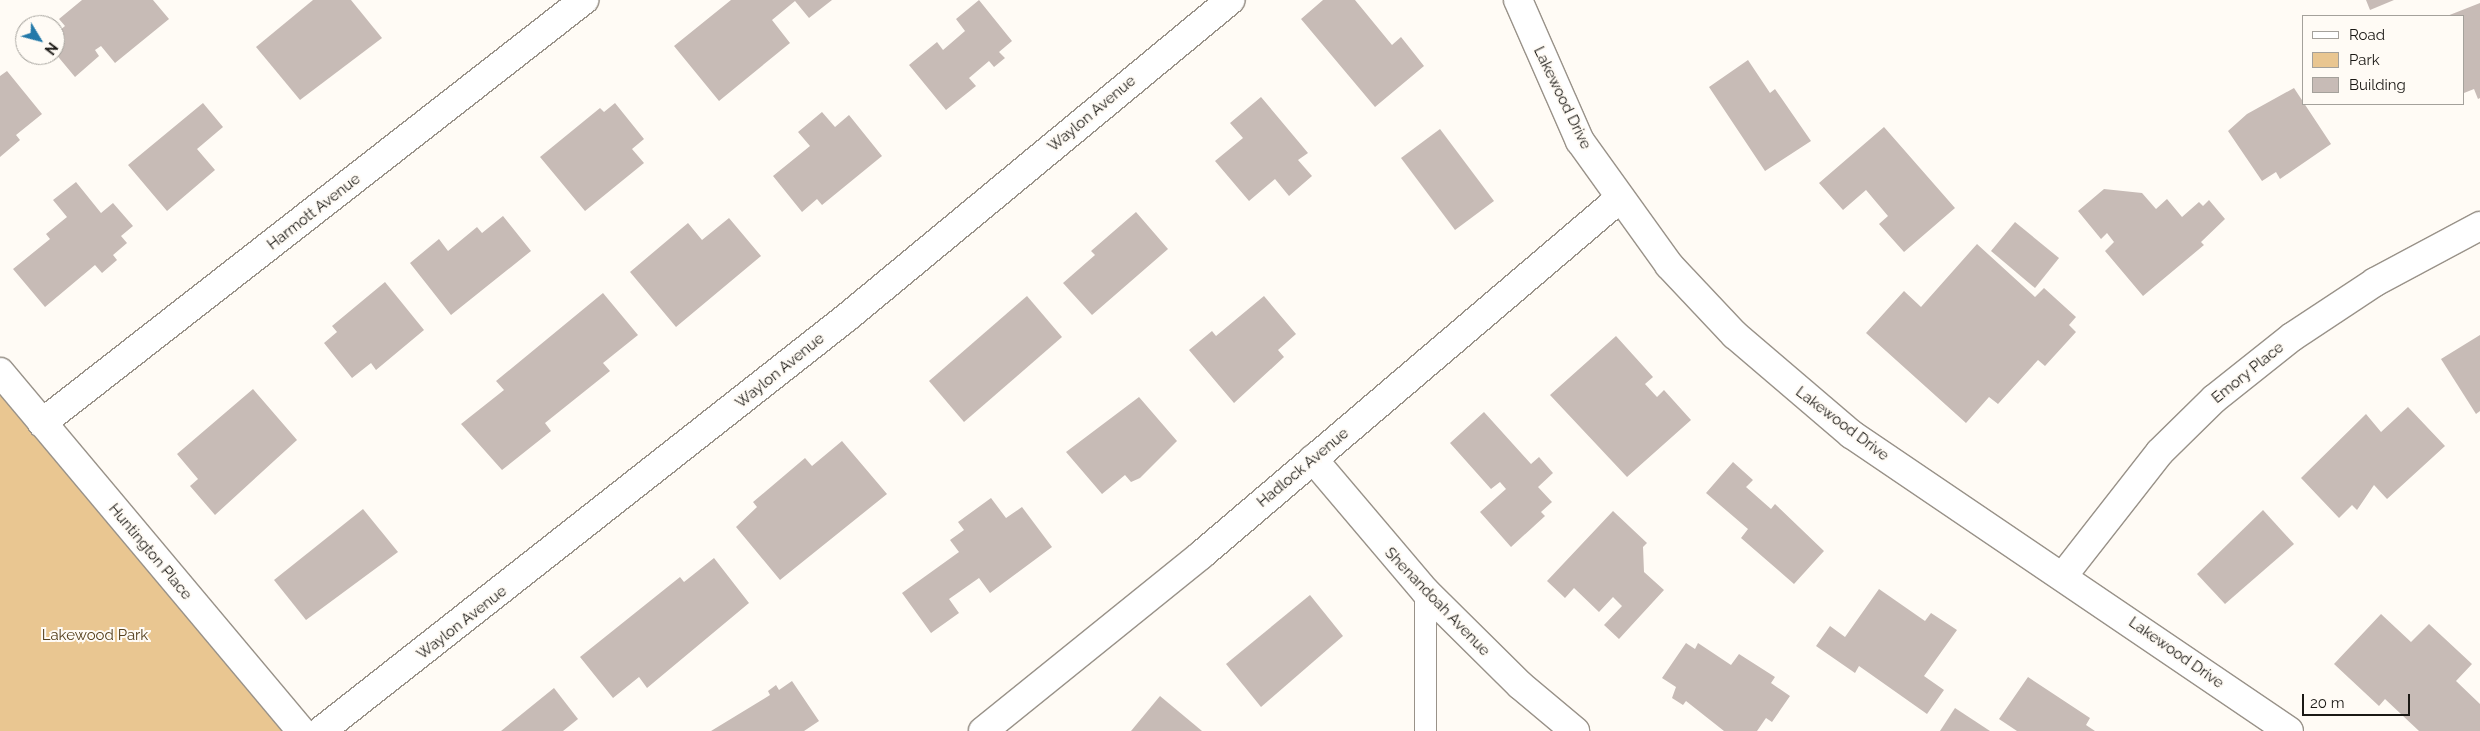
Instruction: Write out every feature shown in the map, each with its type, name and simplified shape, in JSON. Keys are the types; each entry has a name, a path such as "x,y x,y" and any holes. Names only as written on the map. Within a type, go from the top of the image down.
{"street":[{"name":"Harmott Avenue","path":"42,423 584,0"},
{"name":"Waylon Avenue","path":"321,731 846,318 1230,0"},
{"name":"Lakewood Drive","path":"1518,0 1580,141 1619,199 1669,265 1791,386 1851,434 2289,731"},
{"name":"Hadlock Avenue","path":"983,731 1313,459 1619,199"},
{"name":"Emory Place","path":"2063,576 2154,458 2214,399 2292,337 2375,282 2480,226"},
{"name":"Huntington Place","path":"0,372 301,731"},
{"name":"Shenandoah Avenue","path":"1313,459 1425,592 1520,685 1575,731"}],"lane":[{"path":"1425,592 1425,731"}],"green space":[{"name":"Lakewood Park","path":"0,367 295,731 0,731"}],"building":[{"path":"82,0 153,0 169,19 115,63 101,46 95,50 99,56 75,77 65,65 64,15"},
{"path":"313,0 351,0 382,38 300,100 256,47"},
{"path":"731,0 832,0 809,18 795,1 772,20 790,43 719,101 674,46"},
{"path":"979,0 1012,41 999,52 1005,58 994,67 989,61 969,78 976,86 946,110 909,65 937,42 943,50 965,31 956,19"},
{"path":"1323,0 1355,0 1392,45 1401,37 1424,66 1375,107 1301,19"},
{"path":"2366,0 2394,0 2370,10"},
{"path":"2480,3 2480,98 2478,99 2474,89 2465,93 2465,15 2450,15"},
{"path":"1748,60 1770,93 1775,89 1811,141 1765,171 1709,87"},
{"path":"7,71 42,114 16,135 20,140 0,157 0,76"},
{"path":"2294,88 2302,100 2302,105 2305,105 2331,144 2280,179 2276,172 2262,181 2228,131 2247,114"},
{"path":"1261,97 1308,153 1298,160 1312,176 1289,196 1275,179 1249,201 1215,161 1243,138 1230,123"},
{"path":"203,103 223,127 197,149 215,170 167,211 128,165"},
{"path":"615,103 644,139 632,149 644,163 585,211 540,157 600,108 604,112"},
{"path":"822,112 835,127 849,115 882,156 822,205 817,199 802,212 773,176 810,146 798,132"},
{"path":"1884,127 1955,208 1904,252 1879,224 1888,216 1866,190 1843,210 1819,183"},
{"path":"1440,129 1494,201 1455,230 1401,158"},
{"path":"76,182 101,213 113,203 133,226 121,236 127,243 113,255 117,260 102,273 95,265 45,307 13,269 50,239 46,234 67,217 53,200"},
{"path":"2104,189 2142,193 2156,209 2167,199 2182,217 2199,202 2203,206 2209,200 2225,219 2201,242 2204,245 2143,296 2105,251 2114,242 2107,233 2101,239 2078,211"},
{"path":"1136,212 1168,249 1092,315 1063,283 1095,255 1091,251"},
{"path":"503,216 531,251 451,315 410,263 439,239 448,251 477,227 482,233"},
{"path":"729,218 761,256 676,327 630,272 688,223 702,240"},
{"path":"2015,222 2059,258 2035,288 1991,251"},
{"path":"1977,244 2035,297 2044,288 2076,317 2069,325 2076,332 2045,366 2038,360 1998,404 1989,397 1966,423 1866,333 1904,291 1921,307"},
{"path":"385,282 424,330 376,370 371,363 352,378 324,343 337,332 332,326"},
{"path":"603,293 638,335 603,363 610,371 545,423 551,431 502,470 461,424 504,390 496,381"},
{"path":"1027,296 1062,337 964,422 929,381"},
{"path":"1264,296 1296,334 1278,350 1284,357 1234,403 1189,350 1212,331 1216,336"},
{"path":"2480,335 2480,411 2476,414 2441,359"},
{"path":"1616,336 1653,377 1645,384 1657,397 1664,390 1691,420 1627,477 1550,395"},
{"path":"253,389 297,440 215,515 190,486 198,479 177,454"},
{"path":"1139,397 1177,441 1140,478 1131,482 1125,475 1102,494 1066,452"},
{"path":"2408,407 2445,446 2387,499 2374,485 2357,510 2352,505 2339,518 2301,478 2366,414 2381,432"},
{"path":"1484,412 1531,464 1539,457 1553,473 1538,487 1552,502 1541,512 1545,516 1511,547 1480,512 1506,489 1500,482 1491,489 1450,443"},
{"path":"842,441 887,494 780,580 736,527 757,507 753,502 805,458 812,466"},
{"path":"1733,462 1753,480 1746,487 1771,509 1775,504 1824,551 1794,584 1741,538 1748,529 1706,493"},
{"path":"991,498 1006,518 1022,507 1052,547 990,593 979,578 949,599 959,613 931,633 902,593 959,552 950,540 964,530 958,522"},
{"path":"363,509 398,552 306,620 274,580"},
{"path":"2263,510 2294,544 2225,604 2197,574"},
{"path":"1613,511 1647,543 1643,547 1644,572 1664,590 1619,639 1604,625 1622,606 1613,597 1599,612 1574,588 1565,598 1547,581"},
{"path":"714,558 749,603 647,688 639,677 613,698 580,657 680,577 684,582"},
{"path":"1879,589 1925,621 1931,613 1957,630 1924,676 1944,690 1927,714 1859,666 1855,673 1816,646 1830,626 1845,637"},
{"path":"1310,595 1343,636 1261,707 1226,664"},
{"path":"2381,614 2411,642 2429,624 2472,664 2456,681 2480,704 2480,731 2419,731 2385,699 2379,706 2334,664"},
{"path":"1686,643 1695,649 1698,643 1731,665 1739,654 1775,677 1771,683 1790,696 1772,722 1766,718 1757,731 1724,731 1686,701 1683,705 1672,698 1676,687 1662,678"},
{"path":"2028,677 2090,718 2086,725 2095,731 2017,731 1999,719"},
{"path":"792,681 819,721 804,731 711,731 770,695 768,691 776,685 779,690"},
{"path":"554,688 578,719 563,731 501,731"},
{"path":"1160,696 1202,731 1131,731"},
{"path":"1955,708 1990,731 1940,731"}]}
